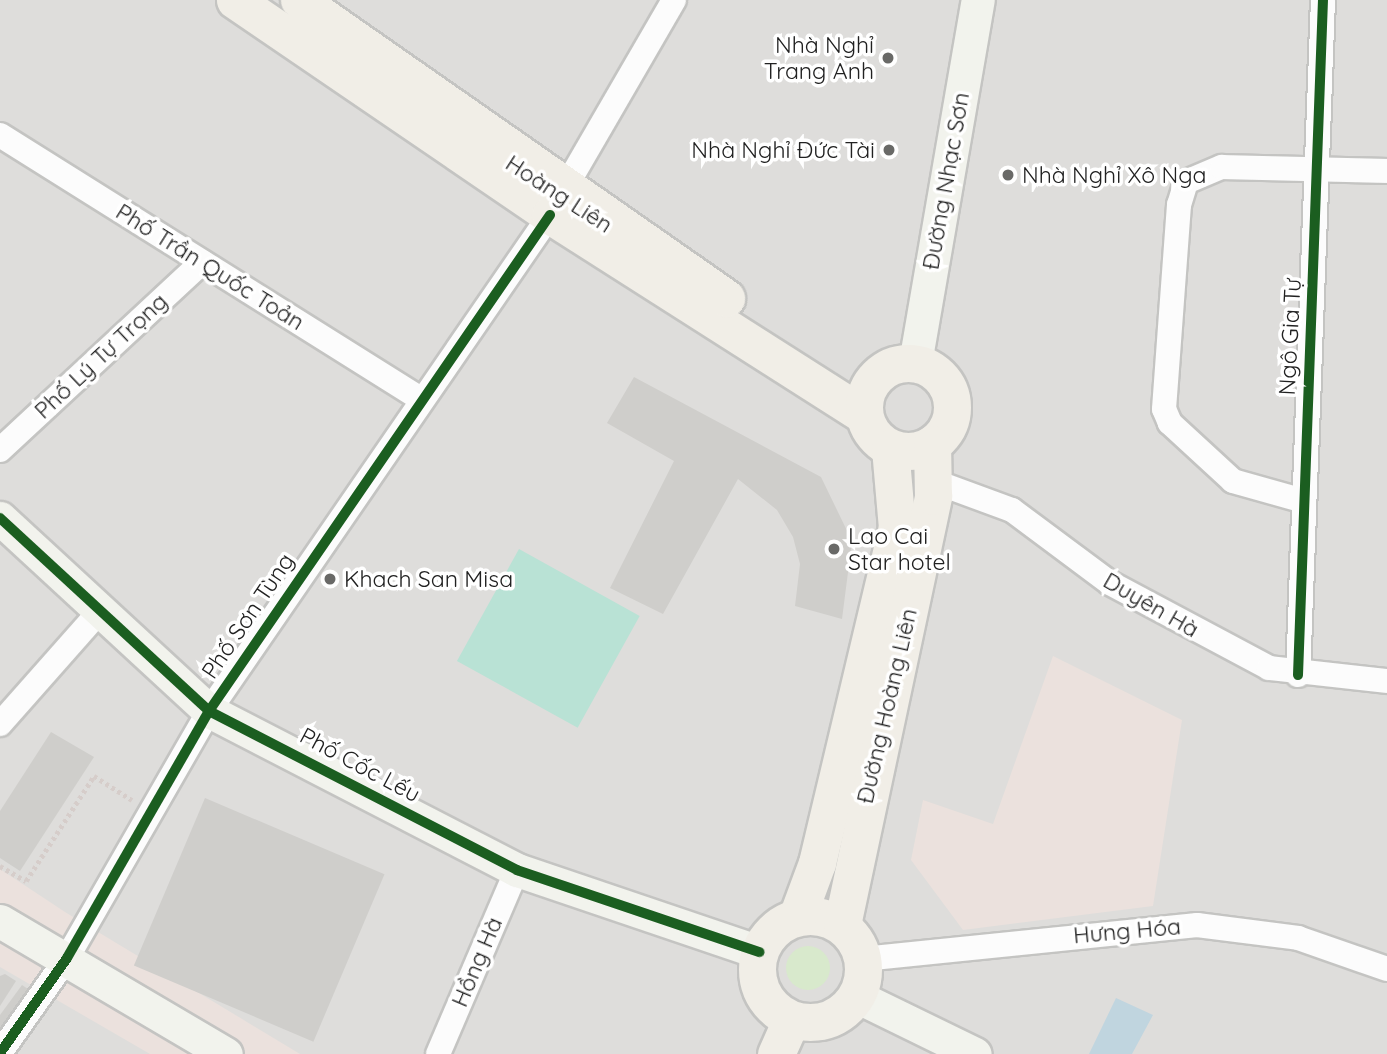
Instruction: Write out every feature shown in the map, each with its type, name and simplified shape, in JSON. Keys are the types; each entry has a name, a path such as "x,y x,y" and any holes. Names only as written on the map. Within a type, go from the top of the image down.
{"main road":[{"name":"Hoàng Liên","path":"235,0 557,201 865,404"},
{"name":"Hoàng Liên","path":"299,0 557,201"},
{"path":"915,363 930,368 950,391 951,421 932,444 911,451 890,448 873,435 865,404 880,373 915,363"},
{"name":"Đường Hoàng Liên","path":"842,925 933,481 932,444"},
{"name":"Đường Hoàng Liên","path":"797,916 817,863 897,528 890,448"},
{"path":"797,916 842,925 863,959 856,996 832,1017 791,1021 759,986 759,952 767,936 797,916"},
{"path":"776,1054 791,1021"}],"street":[{"name":"Phố Sơn Tùng","path":"0,1053 67,958 209,711 557,201 674,0"},
{"name":"Đường Nhạc Sơn","path":"915,363 978,0"},
{"name":"Ngô Gia Tự","path":"1298,675 1319,168 1323,0"},
{"name":"Phố Trần Quốc Toản","path":"0,135 421,397"},
{"path":"1304,501 1233,481 1187,444 1164,410 1179,205 1186,182 1222,167 1387,171"},
{"name":"Phố Lý Tự Trọng","path":"0,450 202,262"},
{"name":"Duyên Hà","path":"933,481 1012,510 1120,589 1242,656 1298,675 1387,681"},
{"name":"Phố Cốc Lếu","path":"0,518 209,711 517,870 759,952"},
{"path":"0,724 99,612"},
{"name":"Hồng Hà","path":"438,1054 517,870"},
{"path":"0,922 67,958 226,1054"},
{"name":"Hưng Hóa","path":"863,959 1197,925 1298,938 1387,969"},
{"path":"856,996 975,1054"}],"path":[{"path":"0,866 26,881 94,776 151,812"}],"shaded area":[{"path":"0,0 1387,0 1387,1054 0,1054"},
{"path":"1053,656 1182,720 1153,906 963,930 911,860 923,800 993,824"},
{"path":"0,869 65,912 300,1054 150,1054 0,967"}],"green space":[{"path":"519,549 640,616 578,728 457,661"},
{"path":"808,946 817,947 824,952 829,959 829,977 824,984 817,989 808,990 799,989 792,984 787,977 786,968 787,959 792,952 799,947"}],"water":[{"path":"1116,998 1153,1015 1132,1054 1089,1054"}],"building":[{"path":"634,377 821,477 852,541 842,619 795,606 800,564 793,537 777,510 738,479 663,614 610,588 674,461 607,423"},
{"path":"51,732 94,757 20,871 0,858 0,811"},
{"path":"205,798 384,874 313,1042 134,966"},
{"path":"5,974 16,981 0,1006 0,976"},
{"path":"22,985 34,993 0,1041 0,1015"}],"cycle path":[{"path":"1298,675 1323,0"},
{"path":"0,1053 67,958 209,711 550,215"},
{"path":"0,518 209,711 517,870 759,952"}],"place":[{"name":"Nhà Nghỉ Trang Anh","path":"888,58"},
{"name":"Nhà Nghỉ Đức Tài","path":"889,150"},
{"name":"Nhà Nghỉ Xô Nga","path":"1008,175"},
{"name":"Lao Cai Star hotel","path":"834,549"},
{"name":"Khach San Misa","path":"330,579"}]}
